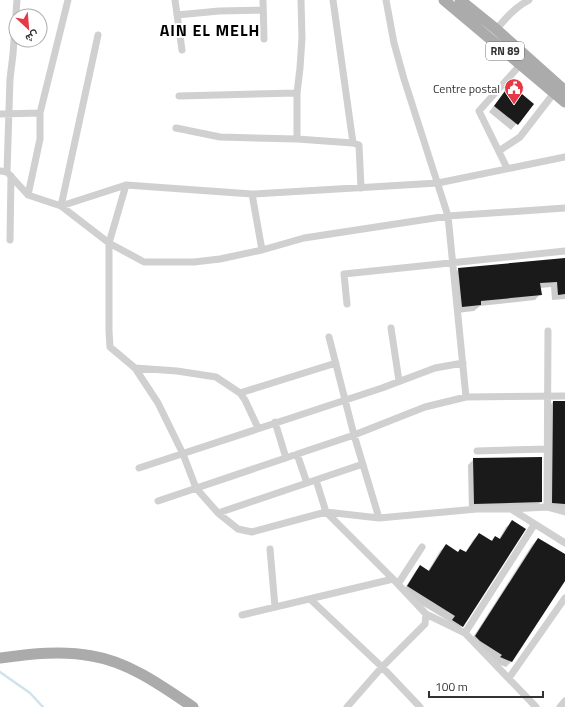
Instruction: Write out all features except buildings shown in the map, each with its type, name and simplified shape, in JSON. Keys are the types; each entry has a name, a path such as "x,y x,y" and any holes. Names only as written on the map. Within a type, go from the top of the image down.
{"main road":[{"name":"RN 89","path":"444,0 493,33 560,92 565,102"},
{"name":"RN 89","path":"460,0 521,64 560,92"},
{"path":"0,658 30,654 70,653 93,656 125,666 160,685 192,707"}],"street":[{"path":"10,240 6,173 10,79 17,0"},
{"path":"28,195 40,139 40,113 68,0"},
{"path":"175,0 182,50"},
{"path":"263,0 264,39"},
{"path":"297,139 297,94 302,38 301,0"},
{"path":"333,0 353,143"},
{"path":"386,0 394,43 404,79 448,216 466,397"},
{"path":"493,33 510,14 529,0"},
{"path":"177,15 219,11 263,10"},
{"path":"61,206 98,35"},
{"path":"507,168 479,111 521,64"},
{"path":"499,151 520,137 560,92"},
{"path":"179,96 297,94"},
{"path":"0,114 40,113"},
{"path":"176,128 220,137 297,139 353,143 359,145 361,188"},
{"path":"61,206 126,185 252,194 361,188 438,183 565,157"},
{"path":"6,173 28,195 61,206 109,243 144,262 194,262 214,260 262,250 304,238 448,216 565,208"},
{"path":"126,185 109,243 110,347 135,368 158,403 183,454 196,488 218,513 238,529 252,532 326,512 379,518 477,509 547,507 565,512"},
{"path":"252,194 262,250"},
{"path":"347,304 344,274 565,251"},
{"path":"391,328 399,381"},
{"path":"547,507 548,331"},
{"path":"329,336 354,435 379,518"},
{"path":"240,392 336,363"},
{"path":"139,468 435,368 462,363"},
{"path":"135,368 177,371 216,377 240,392 258,428"},
{"path":"158,502 354,435 425,407 466,397 565,396"},
{"path":"275,422 286,458"},
{"path":"477,452 547,449"},
{"path":"298,454 307,483"},
{"path":"218,513 363,464"},
{"path":"316,480 326,512 426,614 465,633 536,707"},
{"path":"511,509 534,525 565,543"},
{"path":"465,633 534,525"},
{"path":"242,615 395,581 422,547"},
{"path":"270,548 275,607"},
{"path":"509,678 565,598"},
{"path":"310,599 382,667 420,707"},
{"path":"347,707 382,667 425,624 426,614"},
{"path":"560,707 565,701"}],"waterway":[{"path":"0,672 30,693 43,707"}],"place":[{"name":"Centre postal","path":"514,105"}],"district":[{"name":"AIN EL MELH","path":"210,30"}]}
